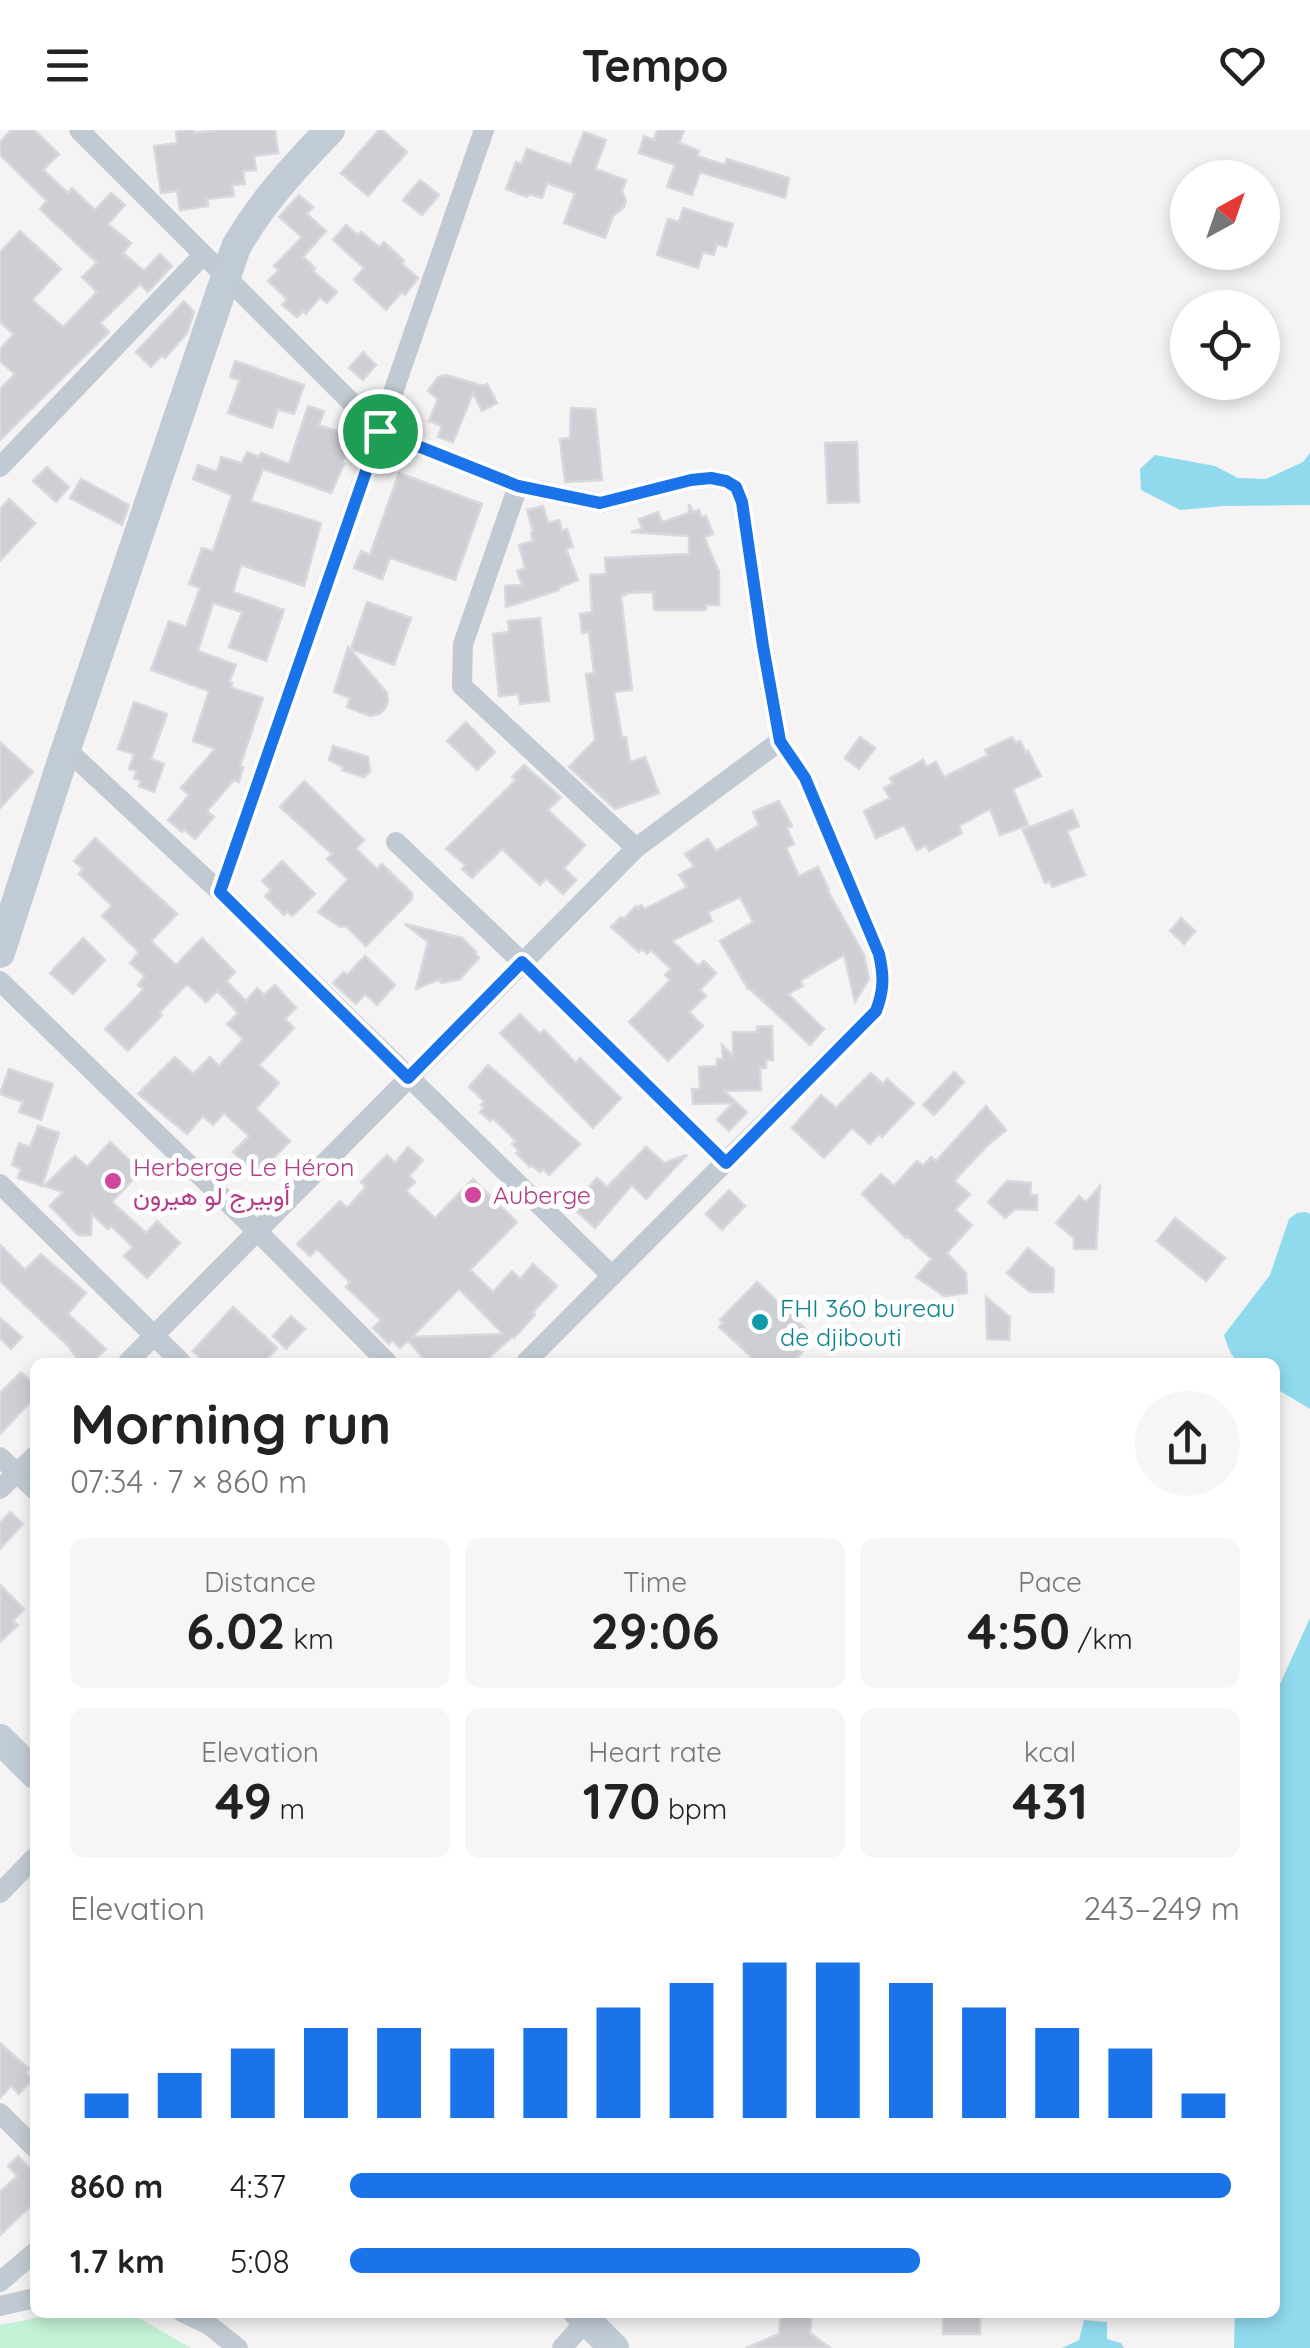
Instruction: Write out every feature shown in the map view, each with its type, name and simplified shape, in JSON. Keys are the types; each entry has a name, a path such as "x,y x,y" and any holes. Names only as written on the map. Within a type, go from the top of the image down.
{"street":[{"path":"79,130 380,431 518,486 600,503 711,478 736,487 742,502 780,741 805,778 879,954 883,993 876,1011 530,1358"},
{"path":"104,130 108,159"},
{"path":"220,892 484,130"},
{"path":"0,954 236,247 250,222 314,137"},
{"path":"0,467 203,255"},
{"path":"518,486 462,644 462,686 636,848"},
{"path":"132,1358 636,848 780,741"},
{"path":"66,749 220,892 612,1276"},
{"path":"396,842 726,1163"},
{"path":"0,980 383,1358"},
{"path":"0,1184 177,1358"},
{"path":"0,1457 30,1485"},
{"path":"0,1489 30,1461"},
{"path":"0,1739 30,1769"},
{"path":"0,1893 30,1863"},
{"path":"0,2113 30,2143"},
{"path":"0,2282 30,2256"},
{"path":"0,2306 30,2299"},
{"path":"194,2318 238,2348"},
{"path":"562,2348 586,2318"},
{"path":"590,2318 614,2348"}],"green space":[{"path":"37,2318 139,2318 191,2348 0,2348 0,2325"}],"water":[{"path":"1310,453 1310,505 1180,510 1141,490 1140,469 1155,455 1215,466 1238,478 1266,479 1303,462"},
{"path":"1297,1213 1310,1214 1310,1409 1280,1391 1280,1358 1235,1358 1224,1335 1270,1275 1289,1219"},
{"path":"1310,1618 1310,2348 1234,2348 1235,2318 1280,2318 1280,1684"},
{"path":"1084,2320 1107,2322 1107,2339 1121,2343 1124,2348 1062,2348 1079,2340"}],"building":[{"path":"11,130 34,130 59,154 43,170 68,193 72,188 95,210 111,193 125,205 108,224 131,243 123,253 144,271 160,254 172,266 148,292 140,284 100,323 109,332 0,440 0,389 15,374 0,361 0,349 14,334 0,322 0,252 20,231 61,269 32,300 63,327 97,292 82,277 97,263 40,209 47,201 0,155 0,142"},
{"path":"275,130 278,153 254,156 256,170 243,171 245,184 232,185 234,196 207,199 208,206 180,210 177,191 161,193 154,146 177,143 176,132"},
{"path":"379,130 407,152 368,196 341,173"},
{"path":"657,130 684,130 679,143 699,151 697,156 725,165 727,159 789,178 785,198 700,172 692,195 667,187 675,165 639,153 644,136 654,140"},
{"path":"584,132 606,140 595,169 626,180 622,191 624,207 613,216 605,238 564,223 575,193 547,183 542,198 506,189 516,162 521,164 527,149 571,165"},
{"path":"420,180 439,195 422,215 403,200"},
{"path":"299,195 313,207 307,214 326,231 303,257 337,292 327,303 320,297 306,314 303,311 297,317 282,305 287,299 268,281 279,270 274,266 302,237 279,217"},
{"path":"683,208 733,224 726,247 717,244 714,255 703,252 698,268 657,255 668,219 679,222"},
{"path":"346,225 379,247 384,242 418,278 386,310 354,280 364,268 333,240"},
{"path":"184,301 194,312 187,333 165,358 162,355 151,367 136,352"},
{"path":"363,352 376,365 363,380 349,368"},
{"path":"235,361 304,385 294,414 278,409 272,428 228,413 240,380 230,377"},
{"path":"446,375 487,384 497,403 482,411 473,393 453,442 438,437 442,426 429,421 438,399 428,391 438,377"},
{"path":"308,406 324,411 319,425 346,434 344,464 331,493 263,469 251,501 321,523 304,586 241,565 233,592 284,610 266,661 229,647 242,612 213,603 198,651 236,665 229,682 231,688 263,698 240,766 243,767 239,782 234,780 207,811 214,817 195,839 168,820 189,795 181,788 215,749 193,741 209,691 151,670 169,621 186,627 200,588 189,584 202,548 213,551 232,495 193,479 198,465 217,472 221,457 242,463 247,452 289,464"},
{"path":"571,408 595,409 602,480 565,482 560,439 570,438"},
{"path":"857,442 859,502 828,503 825,443"},
{"path":"47,467 69,487 56,502 33,481"},
{"path":"399,473 482,504 455,580 390,558 382,579 354,568 361,551 370,555"},
{"path":"81,479 129,505 122,525 70,498"},
{"path":"9,499 35,523 0,561 0,509"},
{"path":"689,504 693,512 699,510 701,517 706,516 713,534 704,537 719,572 719,605 706,605 706,610 654,610 653,592 621,596 632,690 614,692 622,737 626,737 630,762 645,757 659,793 615,809 569,767 595,740 586,674 594,673 589,632 582,633 580,614 592,612 590,575 606,574 605,558 689,554 689,536 631,532 642,529 639,519 658,512 662,522 689,513"},
{"path":"543,506 548,523 559,520 562,531 567,529 573,547 566,549 578,580 506,607 505,586 522,585 517,571 525,568 519,545 533,541 527,510"},
{"path":"367,602 411,618 394,665 351,649"},
{"path":"540,618 549,701 520,704 518,694 499,696 493,634 509,632 508,621"},
{"path":"348,647 387,693 385,709 379,714 370,716 347,707 350,698 334,692"},
{"path":"134,702 167,714 151,759 164,764 154,792 139,786 141,781 134,778 137,771 129,769 134,754 118,749"},
{"path":"466,722 495,752 477,770 447,741"},
{"path":"860,737 875,748 859,769 845,758"},
{"path":"1012,737 1028,751 1041,776 1013,789 1028,825 1000,835 990,809 959,826 962,833 929,851 926,845 917,850 904,825 876,838 864,811 890,798 884,788 893,783 890,778 923,760 926,767 936,762 944,777 988,755 985,750"},
{"path":"0,742 33,772 0,808"},
{"path":"333,746 368,757 370,772 364,777 342,770 329,760"},
{"path":"524,765 561,797 548,810 585,845 564,868 576,880 563,894 546,878 540,885 502,849 472,878 462,869 465,865 446,849 516,780 512,777"},
{"path":"304,781 364,840 356,849 377,869 382,864 412,893 412,899 366,946 346,926 340,927 318,912 348,879 327,859 332,854 280,807"},
{"path":"779,801 792,826 787,828 794,844 786,848 799,876 818,867 864,955 869,979 855,1002 844,955 800,981 803,986 788,994 824,1029 810,1045 748,989 720,941 753,922 740,897 708,912 712,921 672,941 698,966 704,961 716,973 700,990 706,996 689,1012 703,1026 668,1061 629,1022 670,980 665,975 671,969 651,950 647,954 642,949 639,952 611,927 636,906 645,909 687,887 679,875 694,866 685,854 708,839 716,851 759,825 753,812"},
{"path":"1072,810 1079,826 1067,831 1085,875 1052,887 1050,881 1045,883 1023,830"},
{"path":"95,838 177,914 151,941 176,965 202,938 235,972 226,981 246,1001 257,988 264,995 275,985 296,1008 285,1019 294,1028 259,1065 279,1083 256,1109 290,1141 257,1175 233,1152 249,1136 224,1113 213,1125 203,1116 187,1134 138,1094 175,1057 193,1074 210,1057 219,1066 243,1039 227,1024 238,1013 217,991 206,1002 187,984 128,1051 105,1029 144,989 138,985 145,976 130,963 139,952 102,916 112,906 79,874 83,869 74,861"},
{"path":"282,861 315,894 292,916 287,912 284,915 265,896 271,890 262,881"},
{"path":"1181,918 1195,931 1184,944 1170,931"},
{"path":"405,924 462,938 479,958 460,979 441,983 440,979 416,989 428,942"},
{"path":"83,938 105,960 73,994 50,973"},
{"path":"365,956 395,985 377,1005 365,994 356,1004 333,983"},
{"path":"520,1014 540,1034 544,1030 576,1063 580,1058 621,1098 593,1128 500,1033"},
{"path":"772,1026 773,1060 766,1060 766,1068 760,1068 761,1090 724,1091 747,1112 729,1131 717,1120 733,1103 693,1104 692,1089 700,1089 699,1067 717,1066 717,1059 723,1059 722,1045 733,1056 733,1032 757,1032 757,1027"},
{"path":"488,1065 580,1144 549,1175 543,1169 540,1172 530,1167 516,1153 519,1151 512,1144 516,1141 493,1118 490,1121 480,1112 484,1101 469,1087"},
{"path":"9,1069 53,1084 41,1120 19,1112 23,1102 0,1094"},
{"path":"954,1072 964,1082 934,1115 923,1105"},
{"path":"871,1073 883,1084 887,1079 914,1103 882,1137 879,1134 870,1144 852,1128 824,1158 792,1128 821,1095 836,1108"},
{"path":"986,1106 1006,1130 954,1181 970,1194 955,1210 972,1225 947,1253 966,1273 967,1293 944,1296 916,1277 932,1259 862,1194 881,1174 894,1186 917,1161 923,1166 931,1157 936,1161"},
{"path":"38,1126 59,1133 42,1186 18,1178 21,1169 12,1165 19,1143 30,1147"},
{"path":"110,1142 141,1171 112,1202 146,1233 157,1221 180,1243 147,1278 124,1256 133,1247 111,1226 108,1229 92,1214 91,1235 78,1235 50,1206 63,1192 44,1186 75,1156 87,1167"},
{"path":"408,1147 423,1160 409,1176 415,1182 406,1191 435,1218 473,1179 517,1222 470,1270 493,1292 512,1271 520,1279 533,1264 557,1286 514,1338 488,1358 423,1358 408,1341 400,1348 392,1340 389,1344 373,1328 381,1320 346,1287 350,1282 317,1249 310,1256 297,1244 340,1201 347,1208 366,1187 361,1182 387,1155 395,1163","holes":["459,1289 503,1334 412,1337"]},
{"path":"646,1147 664,1163 687,1155 646,1199 632,1185 595,1228 572,1207 597,1178 607,1187"},
{"path":"1007,1181 1031,1183 1030,1195 1037,1195 1037,1210 1015,1209 1005,1218 988,1202"},
{"path":"1100,1186 1096,1249 1074,1249 1074,1238 1056,1223 1079,1196 1086,1202"},
{"path":"729,1190 745,1206 722,1230 706,1214"},
{"path":"1175,1218 1225,1258 1206,1281 1157,1241"},
{"path":"0,1245 25,1270 41,1254 86,1293 68,1314 106,1349 96,1358 77,1358 0,1281"},
{"path":"1028,1248 1054,1270 1053,1292 1030,1292 1007,1273"},
{"name":"FHI 360 bureau de djibouti","path":"757,1282 815,1338 797,1358 753,1358 719,1327 723,1323 720,1320"},
{"path":"986,1297 1010,1317 1009,1340 987,1339"},
{"path":"233,1307 277,1348 268,1358 201,1358 193,1351"},
{"path":"291,1316 305,1329 286,1349 273,1336"},
{"path":"0,1318 22,1337 11,1349 0,1338"},
{"path":"21,1372 30,1380 30,1402 0,1434 0,1393"},
{"path":"10,1512 23,1524 0,1549 0,1523"},
{"path":"0,1585 24,1609 13,1621 18,1625 0,1642"},
{"path":"0,2043 29,2069 26,2073 30,2081 19,2094 11,2086 0,2098"},
{"path":"18,2156 30,2169 30,2207 0,2235 0,2192 17,2176 8,2166"},
{"path":"780,2318 811,2318 810,2333 830,2348 746,2348 779,2334"},
{"path":"943,2318 980,2318 980,2334 943,2334"}],"place":[{"name":"Herberge Le Héron أوبيرج لو هيرون","path":"113,1181"},
{"name":"Auberge","path":"473,1195"},
{"name":"FHI 360 bureau de djibouti","path":"760,1322"}],"route":[{"path":"380,431 518,486 600,503 691,480 711,478 736,487 742,502 780,741 805,778 822,815 884,974 883,993 876,1011 726,1163 522,962 408,1078 220,892 380,431"}]}
